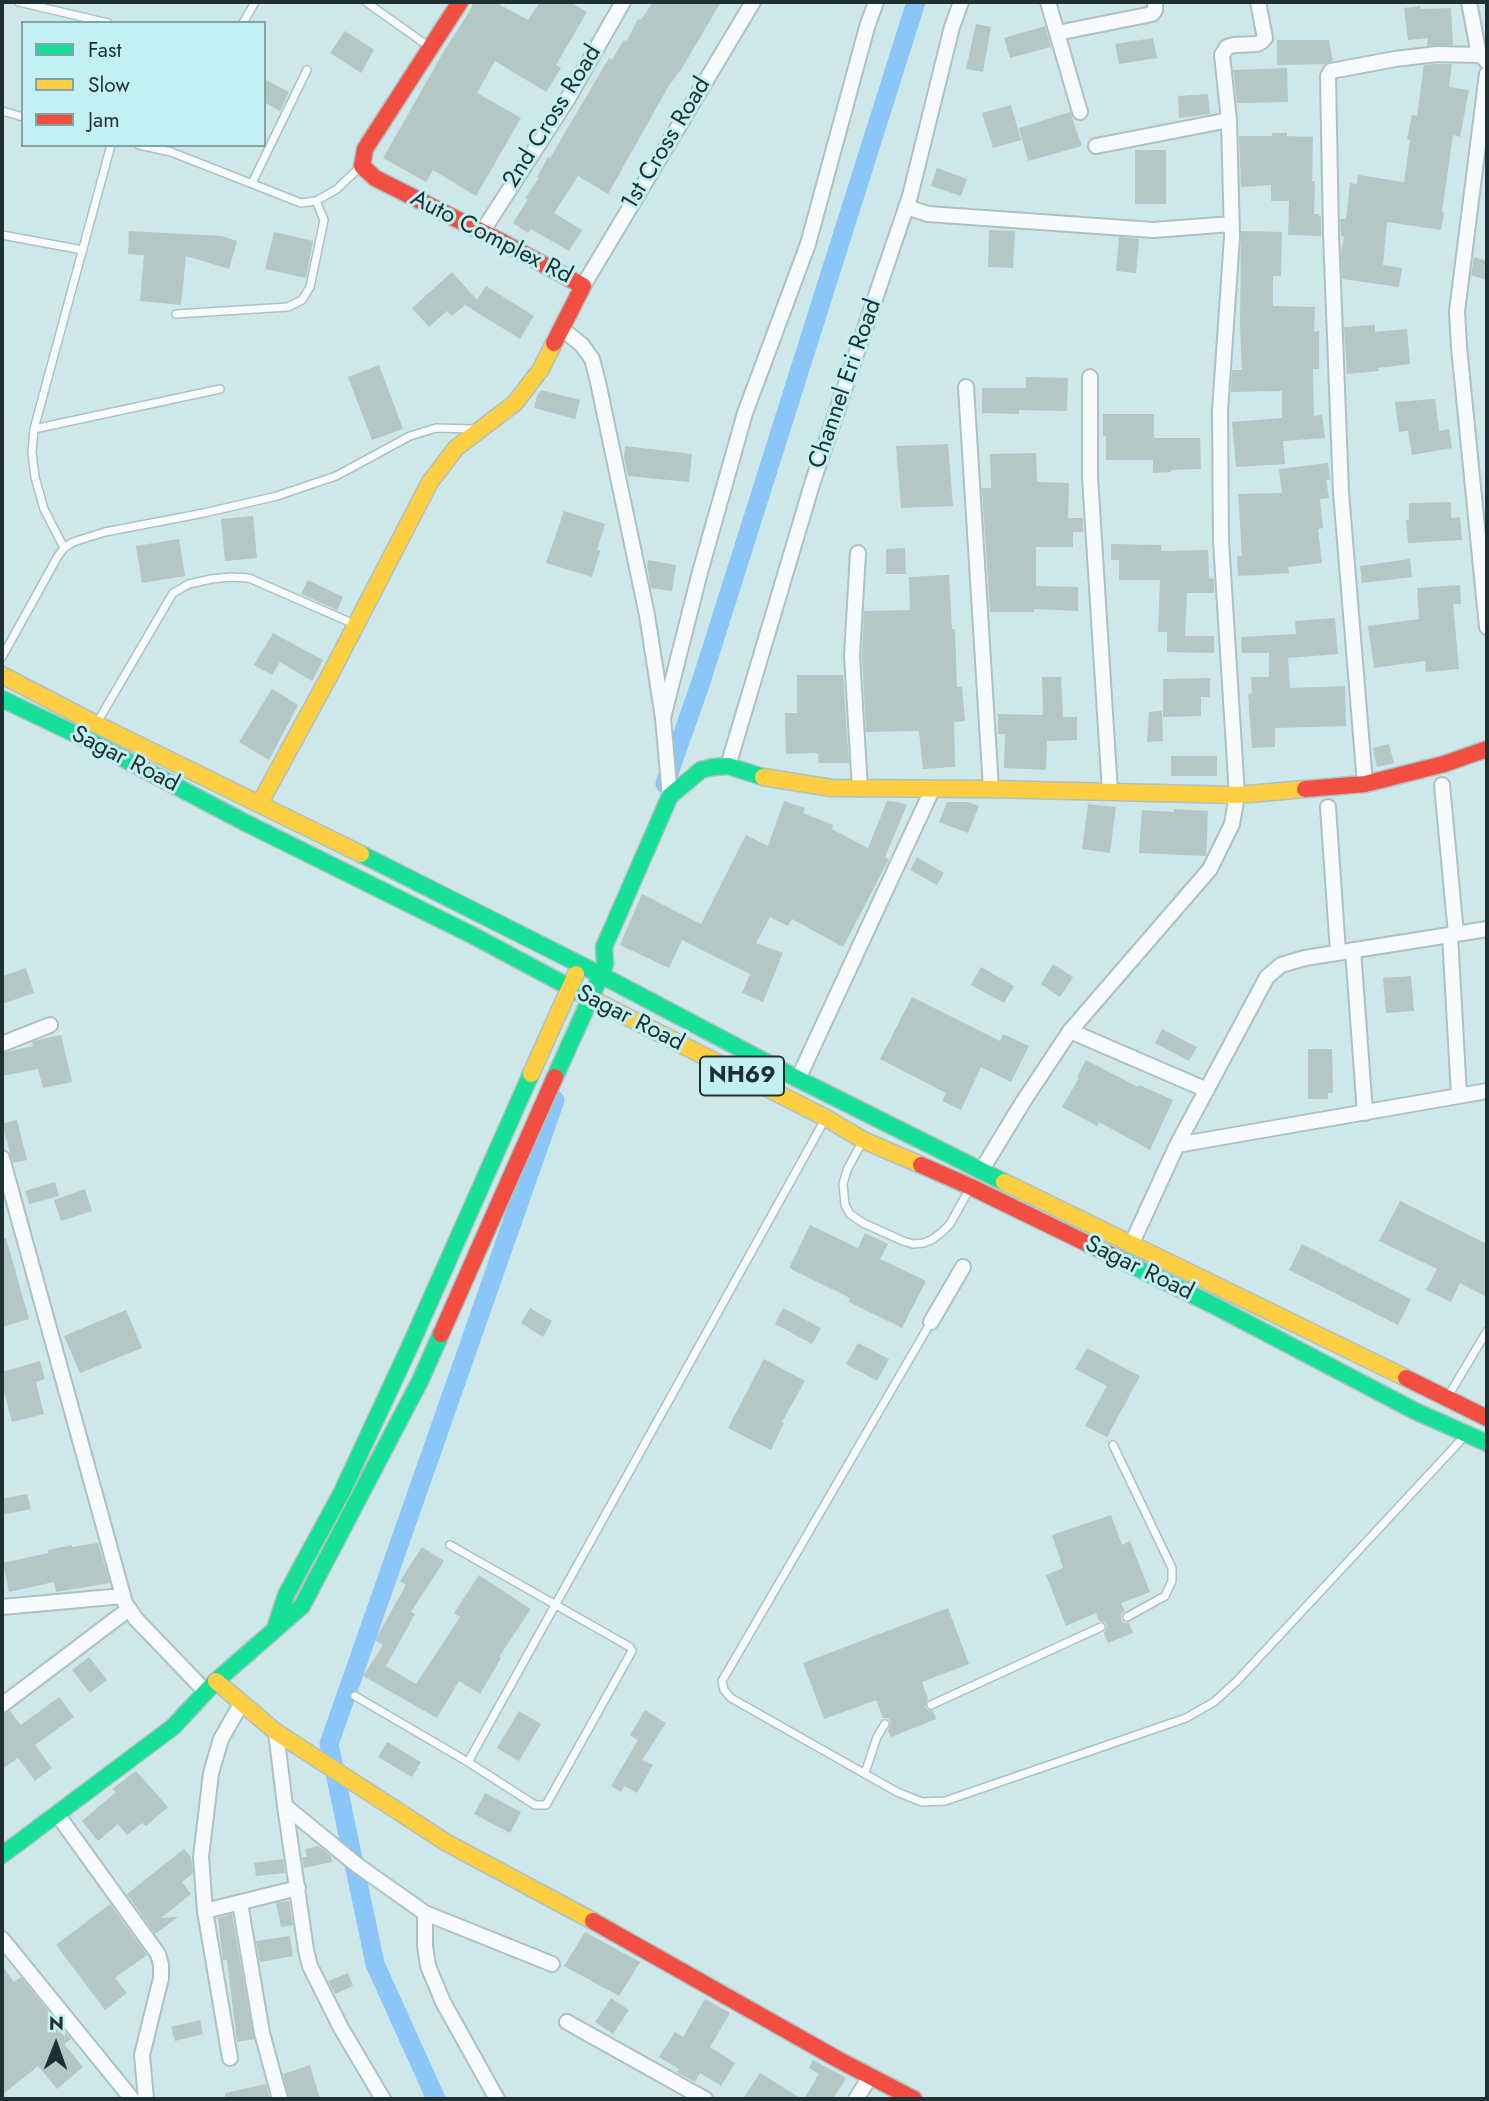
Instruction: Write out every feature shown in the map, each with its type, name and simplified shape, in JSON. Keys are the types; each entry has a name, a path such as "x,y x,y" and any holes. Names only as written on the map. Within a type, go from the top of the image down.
{"main road":[{"path":"362,166 365,149 460,2"},
{"name":"Auto Complex Rd","path":"260,803 430,482 456,448 515,403 541,369 583,286 374,178 362,166"},
{"name":"Sagar Road","path":"2,675 601,975 798,1079 981,1171 1487,1418"},
{"name":"Sagar Road","path":"2,699 472,935 569,988 826,1118 863,1140 971,1187 1213,1304 1415,1411 1487,1443"},
{"path":"2,1855 173,1727 211,1686 302,1606 420,1381 591,999 605,964 604,947 670,796 701,771 728,766 771,780 832,788 1237,795 1365,783 1444,764 1487,749"},
{"path":"275,1629 286,1595 342,1492 411,1346 569,988 591,952 604,947"},
{"path":"211,1686 263,1719 276,1732 447,1843 914,2099"}],"street":[{"name":"2nd Cross Road","path":"482,232 567,100 623,2"},
{"name":"1st Cross Road","path":"583,286 753,2"},
{"path":"663,718 700,572 745,413 808,244 876,2"},
{"name":"Channel Eri Road","path":"728,766 813,481 906,207 952,27 961,2"},
{"path":"1048,2 1080,112"},
{"path":"1057,33 1152,14 1155,2"},
{"path":"981,1171 1070,1031 1210,869 1232,824 1237,795 1221,541 1220,411 1232,224 1229,120 1222,55 1227,47 1257,44 1265,38 1258,2"},
{"path":"1365,783 1341,492 1328,76 1331,71 1437,54 1483,59 1469,2"},
{"path":"1487,74 1457,311 1458,347 1487,627"},
{"path":"1096,146 1229,120"},
{"path":"906,207 928,214 1153,230 1232,224"},
{"path":"562,329 582,345 592,359 598,382 648,615 663,718 670,796"},
{"path":"1090,377 1090,477 1110,792"},
{"path":"966,387 991,789"},
{"path":"858,553 852,656 860,789"},
{"path":"1442,785 1453,934 1459,1097"},
{"path":"798,1079 932,790"},
{"path":"1328,807 1338,952"},
{"path":"1132,1243 1177,1145 1267,976 1281,965 1305,958 1487,929"},
{"path":"1353,950 1365,1113"},
{"path":"2,1044 50,1025"},
{"path":"1070,1031 1207,1090"},
{"path":"1177,1145 1487,1091"},
{"path":"2,1160 126,1602 136,1619 211,1686"},
{"path":"931,1322 963,1267"},
{"path":"2,1607 126,1602"},
{"path":"2,1705 126,1602"},
{"path":"230,2058 205,1911 201,1857 211,1773 220,1739 241,1704"},
{"path":"276,1732 306,1950 315,1978 383,2099"},
{"path":"285,1806 357,1865 425,1913 552,1965"},
{"path":"57,1814 158,1954 161,1978 142,2055 146,2099"},
{"path":"205,1911 298,1888"},
{"path":"240,1903 262,2033 280,2099"},
{"path":"425,1913 428,1966 443,2002 497,2099"},
{"path":"2,1939 132,2099"},
{"path":"567,2022 705,2099"},
{"path":"856,2099 870,2077"}],"lane":[{"path":"19,2 100,21"},
{"path":"244,21 255,2"},
{"path":"366,2 430,48"},
{"path":"252,183 307,70"},
{"path":"2,111 21,116"},
{"path":"64,548 44,509 35,477 32,452 34,429 110,147"},
{"path":"173,148 301,203 316,201 337,189 362,166"},
{"path":"176,314 288,307 302,300 310,287 324,220 316,201"},
{"path":"2,235 83,250"},
{"path":"34,429 220,389"},
{"path":"2,657 64,548 73,542 105,532 277,496 336,476 410,436 436,429 480,429"},
{"path":"96,724 173,593 189,584 211,579 249,578 356,624"},
{"path":"468,1762 837,1098"},
{"path":"876,1117 847,1170 843,1184 845,1205 850,1214 863,1223 903,1241 924,1243 950,1224 981,1171"},
{"path":"931,1322 722,1681 724,1690 731,1698 897,1792 922,1802 945,1801 1186,1718 1214,1702 1237,1681 1467,1434"},
{"path":"1447,1399 1487,1331"},
{"path":"1113,1445 1172,1568 1171,1581 1165,1596 1127,1617"},
{"path":"355,1696 536,1805 546,1805 632,1651 630,1647 450,1545"},
{"path":"930,1705 1101,1627"},
{"path":"865,1773 877,1737 885,1724"}],"building":[{"path":"473,2 495,2 528,20 540,2 570,2 587,12 556,65 561,68 546,92 495,61 477,93 521,118 476,196 433,170 426,182 383,158"},
{"path":"653,2 721,2 668,87 608,194 578,176 554,213 582,230 569,251 531,229 528,233 513,223 548,157 550,158 609,58 612,60 624,40 627,41 638,19 641,20"},
{"path":"1420,6 1421,9 1451,8 1453,45 1427,46 1428,38 1408,40 1404,8"},
{"path":"976,24 991,27 983,72 966,69"},
{"path":"1045,26 1051,47 1010,58 1004,38"},
{"path":"345,31 374,50 361,73 330,53"},
{"path":"1153,38 1157,58 1119,64 1115,44"},
{"path":"1277,40 1329,40 1333,61 1324,64 1277,65"},
{"path":"1452,64 1449,87 1469,90 1460,137 1453,135 1441,230 1387,222 1383,265 1402,268 1399,287 1342,279 1341,253 1344,236 1341,236 1340,219 1346,219 1350,183 1357,184 1358,175 1404,182 1410,140 1407,139 1412,115 1417,116 1424,65"},
{"path":"1287,68 1288,102 1237,103 1233,70"},
{"path":"266,80 289,92 280,111 266,103"},
{"path":"1208,94 1210,114 1179,118 1178,96"},
{"path":"1011,105 1021,140 993,148 982,113"},
{"path":"1070,112 1082,146 1028,161 1019,128"},
{"path":"1272,133 1313,137 1314,214 1321,217 1321,236 1288,235 1289,201 1271,201 1271,185 1241,187 1239,136 1272,136"},
{"path":"1135,150 1166,150 1166,204 1135,204"},
{"path":"937,168 967,179 961,196 931,186"},
{"path":"989,230 1015,231 1013,268 988,267"},
{"path":"129,231 221,236 237,241 229,269 186,256 181,305 140,301 144,255 128,254"},
{"path":"1241,231 1282,232 1281,276 1273,276 1273,306 1315,307 1314,332 1319,331 1319,369 1313,369 1314,416 1322,415 1325,438 1283,441 1285,464 1236,467 1232,422 1282,418 1282,391 1231,392 1232,370 1242,370"},
{"path":"274,232 313,241 306,278 265,269"},
{"path":"1119,237 1139,239 1136,273 1116,271"},
{"path":"1474,257 1487,261 1487,280 1471,275"},
{"path":"452,272 477,300 486,286 534,316 520,339 465,305 452,316 447,311 429,327 412,308"},
{"path":"1375,325 1375,332 1407,329 1410,364 1347,374 1344,327"},
{"path":"379,365 403,429 372,440 348,377"},
{"path":"1026,377 1068,378 1067,411 1019,410 1019,414 982,413 982,388 1026,388"},
{"path":"541,390 580,400 575,419 534,408"},
{"path":"1435,399 1439,431 1449,429 1452,448 1412,455 1408,431 1399,432 1395,402"},
{"path":"1103,414 1154,414 1154,438 1200,438 1201,469 1153,473 1153,460 1106,460"},
{"path":"948,444 953,506 901,508 896,446"},
{"path":"625,446 692,454 689,482 628,476"},
{"path":"1036,453 1037,482 1069,483 1068,518 1083,518 1083,532 1073,532 1073,547 1036,547 1036,586 1078,587 1078,611 1034,609 1034,612 990,612 982,488 991,488 990,454"},
{"path":"1328,463 1330,480 1326,480 1329,498 1320,499 1323,528 1318,529 1322,563 1288,567 1289,573 1238,576 1237,556 1242,556 1238,494 1282,493 1279,469"},
{"path":"1451,502 1451,518 1460,517 1462,540 1408,543 1406,520 1409,520 1409,503"},
{"path":"564,511 605,524 592,577 546,563"},
{"path":"253,516 257,558 225,561 221,519"},
{"path":"179,539 185,576 142,583 136,546"},
{"path":"1111,544 1161,545 1161,551 1208,550 1209,578 1214,579 1214,593 1187,593 1185,636 1214,636 1214,653 1167,652 1167,632 1158,632 1160,580 1119,580 1119,560 1111,560"},
{"path":"905,548 906,574 886,574 886,549"},
{"path":"1410,559 1412,577 1362,583 1360,566"},
{"path":"648,560 676,565 672,591 651,588"},
{"path":"949,575 952,629 955,629 957,687 962,687 965,721 954,722 955,767 923,769 919,731 866,732 862,656 864,611 910,610 909,577"},
{"path":"308,580 343,597 337,610 301,594"},
{"path":"1460,585 1461,604 1453,604 1459,669 1426,672 1425,661 1374,668 1368,626 1419,619 1417,588"},
{"path":"1335,618 1338,654 1288,658 1290,688 1345,686 1346,726 1275,728 1275,747 1252,748 1248,694 1252,693 1251,677 1269,677 1269,653 1242,653 1241,637 1296,634 1295,621"},
{"path":"273,633 323,660 312,681 280,662 272,675 254,665"},
{"path":"797,675 843,675 849,763 819,763 818,753 786,754 785,713 797,713"},
{"path":"1042,677 1061,677 1063,717 1077,717 1077,740 1047,741 1046,770 1004,768 1005,734 998,734 998,714 1043,715"},
{"path":"1210,678 1210,697 1201,697 1201,716 1163,717 1163,679"},
{"path":"272,689 298,705 269,760 239,742"},
{"path":"1162,711 1163,741 1147,742 1149,712"},
{"path":"1389,744 1394,763 1377,767 1373,748"},
{"path":"1171,756 1217,756 1217,776 1171,776"},
{"path":"784,801 805,808 803,813 833,825 832,829 868,848 887,801 907,805 885,857 889,859 843,947 792,919 788,926 770,917 756,943 783,953 763,1002 742,993 750,974 682,940 669,968 620,945 642,894 701,924 746,835 768,846"},
{"path":"947,802 968,802 979,806 968,833 939,822"},
{"path":"1088,804 1116,807 1110,853 1082,849"},
{"path":"1174,809 1208,811 1206,856 1139,853 1142,810 1174,812"},
{"path":"917,857 944,873 937,885 910,870"},
{"path":"1053,964 1073,977 1060,997 1041,984"},
{"path":"981,967 1014,986 1004,1003 971,985"},
{"path":"26,968 34,993 2,1004 2,976"},
{"path":"1411,976 1414,1011 1386,1013 1383,978"},
{"path":"912,997 1000,1041 1003,1034 1029,1046 1011,1082 981,1067 961,1110 942,1101 946,1093 880,1059"},
{"path":"1162,1029 1197,1047 1189,1061 1155,1043"},
{"path":"61,1035 72,1082 43,1088 38,1069 2,1076 2,1053 33,1046 34,1041"},
{"path":"1308,1049 1332,1049 1333,1093 1328,1093 1328,1099 1308,1099"},
{"path":"1086,1060 1138,1087 1139,1085 1173,1100 1150,1150 1099,1122 1097,1126 1062,1107"},
{"path":"17,1120 27,1160 13,1163 2,1124"},
{"path":"55,1182 59,1196 29,1204 25,1191"},
{"path":"85,1189 92,1211 61,1221 54,1200"},
{"path":"1400,1201 1487,1244 1487,1297 1460,1283 1451,1302 1426,1290 1437,1269 1379,1241"},
{"path":"810,1225 858,1248 865,1233 888,1244 880,1259 926,1281 902,1328 849,1302 850,1298 789,1268"},
{"path":"6,1238 29,1319 2,1327 2,1239"},
{"path":"1302,1244 1411,1299 1398,1325 1289,1270"},
{"path":"530,1308 552,1321 543,1337 521,1323"},
{"path":"783,1308 821,1328 812,1344 775,1324"},
{"path":"126,1310 142,1348 80,1373 64,1336"},
{"path":"858,1343 889,1359 877,1381 846,1364"},
{"path":"1087,1348 1140,1376 1107,1437 1085,1426 1107,1386 1075,1369"},
{"path":"764,1359 805,1381 782,1422 784,1423 771,1450 728,1428"},
{"path":"40,1361 45,1379 36,1382 44,1414 12,1422 2,1391 2,1372"},
{"path":"27,1494 31,1509 2,1515 2,1499"},
{"path":"1111,1515 1122,1545 1130,1541 1150,1592 1121,1603 1125,1611 1121,1614 1121,1619 1124,1623 1129,1623 1133,1633 1108,1643 1104,1633 1107,1625 1099,1621 1096,1613 1066,1626 1046,1575 1063,1568 1052,1535"},
{"path":"98,1543 110,1583 56,1592 54,1582 9,1592 3,1563 48,1553 48,1550"},
{"path":"422,1547 444,1561 411,1612 415,1614 386,1666 416,1684 460,1617 454,1613 479,1575 531,1609 499,1657 501,1658 480,1694 459,1681 437,1718 363,1676 383,1645 375,1640 406,1585 400,1581"},
{"path":"948,1608 969,1664 922,1682 928,1699 925,1707 933,1711 936,1719 891,1737 888,1731 891,1722 888,1718 883,1718 876,1700 824,1719 803,1663"},
{"path":"89,1657 107,1680 90,1693 72,1670"},
{"path":"59,1697 74,1717 35,1745 52,1768 35,1781 18,1758 2,1769 2,1714 10,1711 21,1725"},
{"path":"645,1710 666,1723 642,1760 653,1765 637,1793 624,1786 621,1792 611,1786 638,1740 630,1735"},
{"path":"519,1711 541,1724 519,1761 497,1748"},
{"path":"387,1742 421,1762 412,1777 378,1757"},
{"path":"136,1771 168,1807 146,1826 142,1823 127,1835 118,1824 98,1841 82,1821 116,1792 112,1789"},
{"path":"485,1793 521,1812 510,1833 474,1814"},
{"path":"318,1846 331,1856 332,1862 304,1868 302,1857 307,1857 305,1849"},
{"path":"184,1849 191,1857 193,1873 182,1882 191,1894 161,1918 178,1917 155,1934 127,1894"},
{"path":"283,1859 285,1873 256,1876 254,1863"},
{"path":"289,1901 293,1925 281,1927 276,1903"},
{"path":"110,1904 147,1955 115,1978 127,1993 105,2010 56,1945"},
{"path":"232,1914 254,2039 237,2042 227,1960 223,1960 218,1918"},
{"path":"585,1932 640,1962 619,1996 564,1966"},
{"path":"290,1936 293,1956 260,1962 256,1941"},
{"path":"2,1965 14,1982 21,1977 71,2039 64,2044 83,2067 57,2089 38,2066 2,2095"},
{"path":"348,1973 353,1986 335,1994 328,1981"},
{"path":"611,1998 629,2010 613,2034 595,2022"},
{"path":"705,1999 730,2013 710,2047 735,2063 721,2086 700,2073 695,2082 659,2057 675,2032 683,2037"},
{"path":"200,2020 203,2034 175,2041 171,2027"},
{"path":"813,2060 846,2078 833,2099 804,2099 819,2074 809,2068"},
{"path":"310,2065 320,2099 289,2099 283,2074"},
{"path":"760,2073 802,2099 743,2099"},
{"path":"266,2084 270,2099 225,2099 225,2093"}],"waterway":[{"path":"665,784 701,682 916,2"},
{"path":"436,2099 375,1964 329,1744 555,1100"}],"traffic: fast":[{"path":"2,699 472,935 586,996"},
{"path":"555,1077 601,975 605,964 604,947 670,796 701,770 713,767 728,766 763,777"},
{"path":"361,854 1004,1182"},
{"path":"275,1629 286,1595 342,1492 531,1074"},
{"path":"1119,1259 1415,1411 1487,1443"},
{"path":"2,1855 173,1727 216,1681 302,1606 420,1381 441,1334"}],"traffic: slow":[{"path":"260,803 430,482 456,448 515,403 541,369 554,343"},
{"path":"2,675 361,854"},
{"path":"763,777 832,788 1237,795 1305,789"},
{"path":"531,1074 576,974"},
{"path":"586,996 826,1118 863,1140 921,1165"},
{"path":"1004,1182 1406,1378"},
{"path":"216,1681 276,1732 447,1843 593,1921"}],"traffic: jam":[{"path":"460,2 365,149 362,166 375,178 583,286 554,343"},
{"path":"1305,789 1365,784 1444,764 1487,749"},
{"path":"441,1334 555,1077"},
{"path":"921,1165 1119,1259"},
{"path":"1406,1378 1487,1418"},
{"path":"593,1921 839,2060 914,2099"}]}
